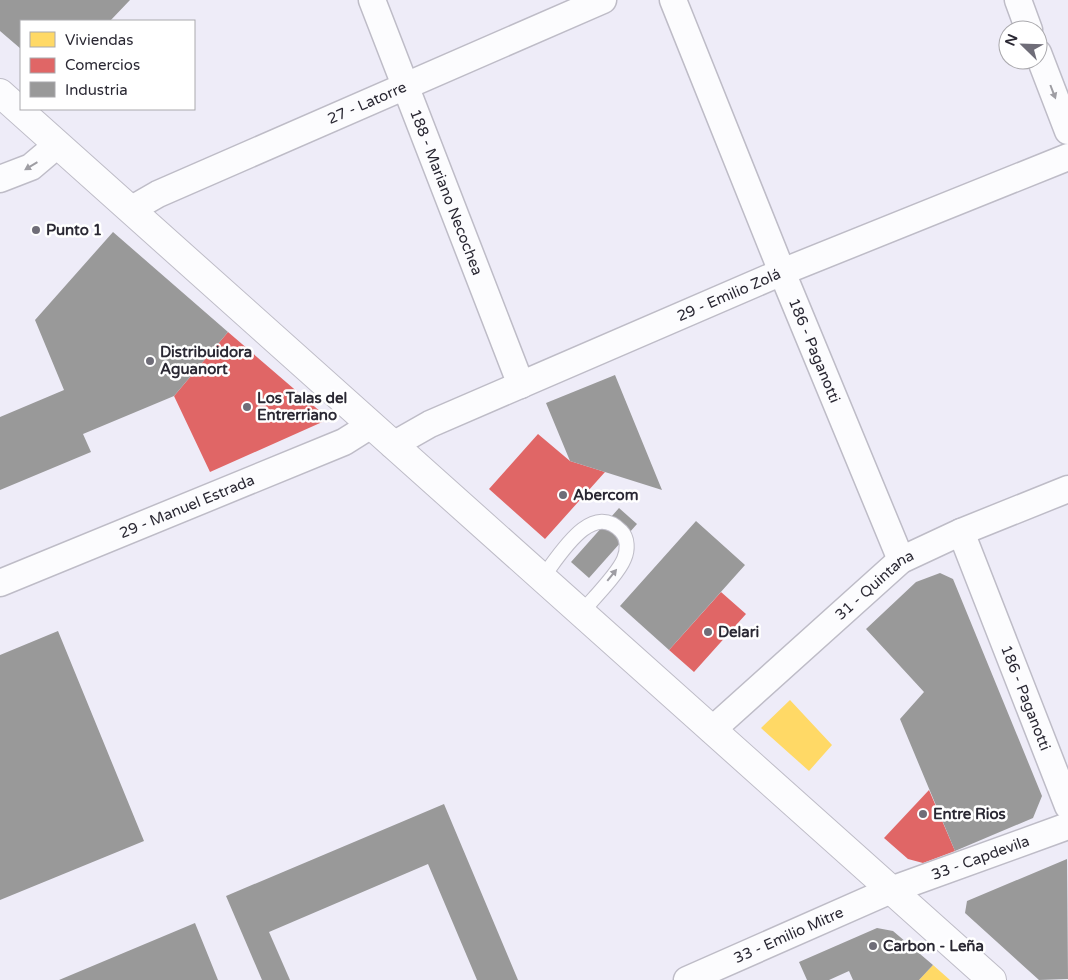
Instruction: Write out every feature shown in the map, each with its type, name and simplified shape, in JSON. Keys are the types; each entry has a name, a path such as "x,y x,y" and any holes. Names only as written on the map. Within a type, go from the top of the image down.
{"main road":[{"path":"0,93 132,209 992,980"}],"street":[{"name":"188 - Mariano Necochea","path":"372,0 521,385"},
{"name":"27 - Latorre","path":"132,209 158,194 603,0"},
{"name":"186 - Paganotti","path":"673,0 782,272 901,560"},
{"path":"1018,0 1025,20"},
{"path":"1045,70 1068,131"},
{"path":"0,179 31,167 57,145"},
{"name":"29 - Emilio Zolá","path":"393,445 430,424 782,272 1068,157"},
{"name":"29 - Manuel Estrada","path":"2,577 344,442 371,425"},
{"name":"31 - Quintana","path":"712,730 901,560 961,532 1068,489"},
{"name":"186 - Paganotti","path":"961,532 1068,806"},
{"name":"33 - Capdevila","path":"891,890 1068,826"},
{"name":"33 - Emilio Mitre","path":"687,980 891,890"}],"lane":[{"path":"542,578 581,530 592,522 604,521 616,525 624,535 628,548 624,560 581,613"}],"building: Viviendas":[{"path":"790,700 832,745 809,771 761,728"},
{"path":"933,965 950,980 919,980"}],"building: Comercios":[{"name":"Los Talas del Entrerriano","path":"228,332 329,419 210,472 174,396"},
{"path":"538,434 570,461 605,472 545,539 489,489"},
{"name":"Delari","path":"721,592 746,614 694,672 669,650"},
{"name":"Entre Rios","path":"929,790 955,851 923,863 908,859 884,838"}],"building: Industria":[{"path":"0,0 130,0 111,20 20,20 20,48 0,31"},
{"name":"Distribuidora Aguanort","path":"113,232 228,332 174,396 83,434 91,452 0,490 0,417 64,390 35,320"},
{"path":"615,375 662,490 570,461 546,403"},
{"path":"619,508 637,524 589,578 571,562"},
{"path":"696,521 745,565 669,650 620,606"},
{"path":"940,573 953,579 1042,796 1033,818 955,851 900,719 924,692 866,629 916,582"},
{"path":"58,631 144,841 0,900 0,655"},
{"path":"444,804 518,980 477,980 428,864 269,932 290,980 262,980 226,896"},
{"path":"1067,859 1068,979 1039,980 965,913 967,901"},
{"path":"195,923 218,980 59,980"},
{"name":"Carbon - Leña","path":"877,928 893,931 933,965 919,980 853,980 849,971 829,980 807,980 799,962"}],"place":[{"name":"Punto 1","path":"36,230"},
{"name":"Distribuidora Aguanort","path":"150,361"},
{"name":"Los Talas del Entrerriano","path":"247,407"},
{"name":"Abercom","path":"563,495"},
{"name":"Delari","path":"708,632"},
{"name":"Entre Rios","path":"923,814"},
{"name":"Carbon - Leña","path":"873,946"}]}
